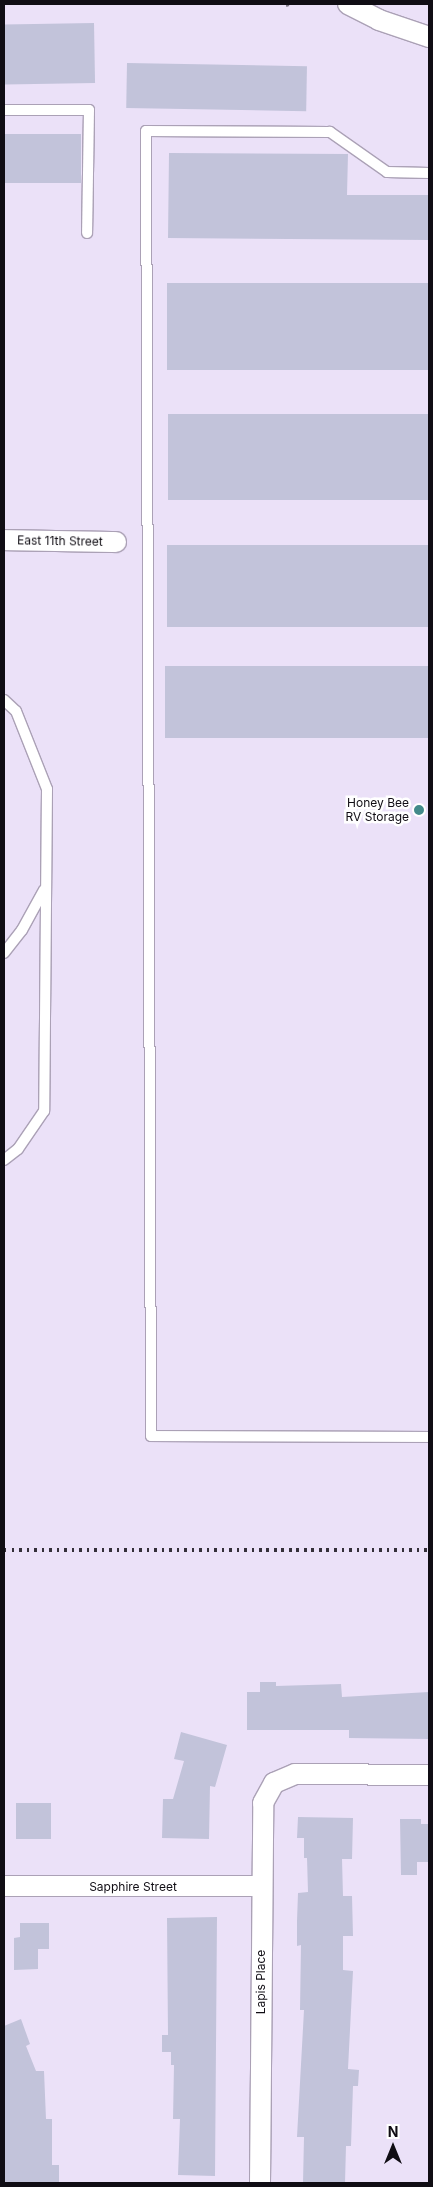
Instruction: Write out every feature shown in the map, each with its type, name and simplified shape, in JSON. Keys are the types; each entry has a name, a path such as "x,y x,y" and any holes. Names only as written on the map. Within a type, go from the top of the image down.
{"street":[{"path":"348,4 379,20 429,37"},
{"name":"East 11th Street","path":"4,540 116,542"},
{"name":"Lapis Place","path":"260,2183 262,1803 274,1783 296,1774 429,1775"},
{"name":"Sapphire Street","path":"4,1886 262,1886"}],"lane":[{"path":"4,110 89,110 87,233"},
{"path":"429,174 387,172 330,132 146,131 151,1436 429,1437"},
{"path":"4,700 16,711 47,788 44,1111 18,1149 4,1160"},
{"path":"4,953 22,930 45,887"}],"building":[{"path":"94,23 95,83 5,85 4,25"},
{"path":"127,63 307,66 306,111 126,108"},
{"path":"4,134 81,134 81,183 4,183"},
{"path":"169,153 348,154 347,195 429,195 429,240 168,238"},
{"path":"167,283 429,283 429,370 167,370"},
{"path":"168,414 429,414 429,500 168,500"},
{"path":"167,545 429,545 429,627 167,627"},
{"path":"165,666 429,666 429,738 165,738"},
{"path":"260,1682 276,1682 276,1686 341,1684 342,1697 429,1692 429,1739 349,1738 349,1730 247,1730 247,1692 260,1692"},
{"path":"181,1732 227,1745 215,1787 210,1786 209,1839 162,1838 163,1799 173,1799 184,1761 174,1759"},
{"path":"16,1803 51,1803 51,1839 16,1839"},
{"path":"298,1817 353,1818 352,1859 342,1859 343,1896 352,1896 353,1936 343,1936 343,1970 353,1971 348,2069 359,2070 358,2086 353,2086 351,2146 346,2146 345,2183 303,2183 304,2137 297,2137 304,2010 300,2010 301,1945 297,1946 298,1893 308,1892 307,1858 304,1858 304,1838 297,1838"},
{"path":"400,1819 421,1819 421,1824 429,1824 429,1862 417,1862 417,1875 401,1875"},
{"path":"217,1917 215,2176 178,2175 180,2119 173,2119 174,2065 171,2065 171,2052 162,2052 162,2035 168,2035 167,1918"},
{"path":"20,1923 49,1923 49,1949 38,1949 38,1969 14,1970 14,1938 20,1937"},
{"path":"21,2019 30,2044 26,2046 36,2071 44,2071 46,2119 52,2119 52,2165 59,2165 59,2183 4,2182 4,2026"}],"railway":[{"path":"4,1550 429,1550"}],"place":[{"name":"Honey Bee RV Storage","path":"419,810"}]}
